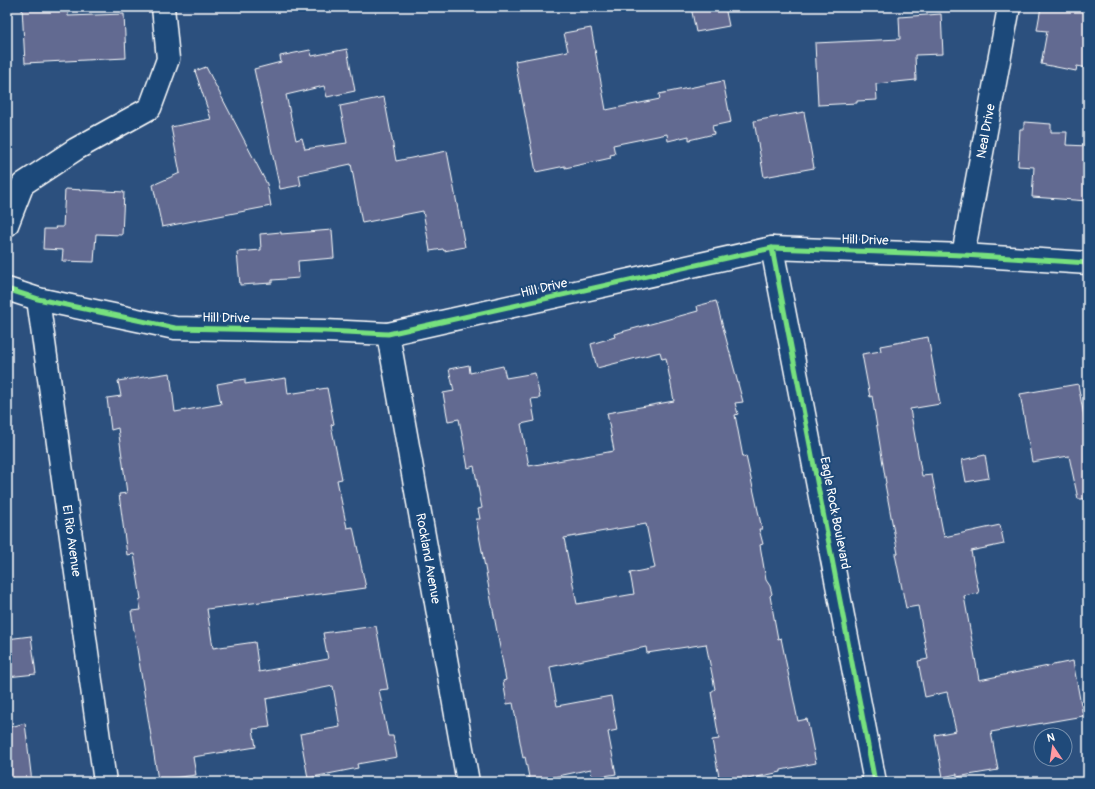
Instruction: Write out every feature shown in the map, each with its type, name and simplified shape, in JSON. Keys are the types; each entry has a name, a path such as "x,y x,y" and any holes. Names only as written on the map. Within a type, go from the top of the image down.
{"street":[{"path":"7,225 23,184 76,149 150,108 168,58 163,7"},
{"name":"Neal Drive","path":"964,255 1009,7"},
{"name":"Hill Drive","path":"7,289 38,300 175,328 325,331 388,334 772,248 964,255 1088,263"},
{"name":"Eagle Rock Boulevard","path":"772,248 875,782"},
{"name":"El Rio Avenue","path":"38,300 105,782"},
{"name":"Rockland Avenue","path":"388,334 468,782"}],"building":[{"path":"22,7 68,7 68,16 124,14 126,58 25,63"},
{"path":"691,7 725,7 729,26 696,32"},
{"path":"1041,7 1088,7 1088,68 1077,66 1076,71 1041,64 1047,31 1037,30"},
{"path":"941,14 943,54 915,55 916,80 876,84 877,100 857,101 857,103 818,105 815,43 900,39 899,17"},
{"path":"591,28 606,110 660,99 659,94 723,81 731,122 712,126 714,134 689,140 689,136 668,141 667,134 613,145 615,154 610,155 611,158 565,168 565,166 536,172 515,61 568,51 564,33"},
{"path":"347,49 355,91 327,97 324,86 286,95 296,140 302,138 305,149 347,143 340,106 384,97 396,161 447,151 465,247 444,251 443,249 430,251 423,211 362,223 351,164 299,175 301,185 280,189 254,69 281,62 280,56 310,50 312,56"},
{"path":"206,67 267,184 271,206 162,227 153,185 180,173 171,127 211,119 195,71"},
{"path":"804,112 814,168 764,177 754,121"},
{"path":"1024,122 1051,124 1051,132 1067,132 1066,145 1088,146 1088,201 1032,197 1034,167 1018,166 1020,129 1024,129"},
{"path":"65,189 124,192 122,235 96,234 94,262 62,261 63,250 43,249 44,229 56,229 55,227 63,227"},
{"path":"332,230 334,258 298,261 299,278 272,280 272,283 240,285 237,252 261,250 260,234"},
{"path":"716,301 743,402 735,403 738,414 735,415 743,457 746,456 762,529 759,529 763,544 760,545 766,580 770,586 772,594 770,596 778,639 781,638 798,721 807,719 816,763 733,782 720,782 712,740 719,739 711,692 715,689 706,644 647,653 646,647 550,667 557,706 611,696 617,730 608,732 616,774 592,778 591,769 530,782 525,757 523,758 513,703 507,704 503,681 506,680 476,519 480,519 478,509 482,508 474,466 468,468 459,419 448,421 443,393 454,391 449,369 469,365 470,373 503,366 506,378 535,373 540,398 531,399 535,421 521,424 529,466 614,451 607,413 674,401 666,358 662,359 660,352 597,368 591,344 615,337 614,334 698,311 697,306","holes":["646,524 655,568 630,573 634,594 577,604 564,538"]},
{"path":"928,337 940,404 910,409 922,476 932,475 944,537 1000,525 1004,544 971,551 979,593 964,596 979,680 1073,661 1083,716 991,732 998,770 957,777 957,774 943,777 935,735 956,731 947,692 925,697 918,661 928,659 918,606 906,608 895,554 898,554 885,484 872,396 870,397 862,354 881,351 880,346"},
{"path":"170,373 175,412 221,404 217,384 245,379 245,384 286,378 288,394 327,388 334,424 331,425 342,479 337,480 347,528 353,527 366,588 207,609 213,648 255,642 259,672 328,659 323,633 376,626 388,689 379,690 388,736 393,736 397,757 357,764 358,768 308,778 300,734 340,727 333,686 266,699 270,727 253,729 256,747 193,757 196,775 158,780 131,611 141,610 139,600 141,599 134,554 127,555 119,494 127,493 118,428 111,430 107,398 121,396 118,381"},
{"path":"1078,384 1088,438 1088,499 1078,499 1069,456 1032,462 1020,394"},
{"path":"985,455 989,478 966,482 962,460"},
{"path":"31,636 36,674 7,677 7,639"},
{"path":"25,723 32,782 7,782 7,728"}],"cycle path":[{"path":"772,248 875,782"},
{"path":"7,289 38,299 175,328 325,331 388,334 772,248 963,255 1088,263"}]}
